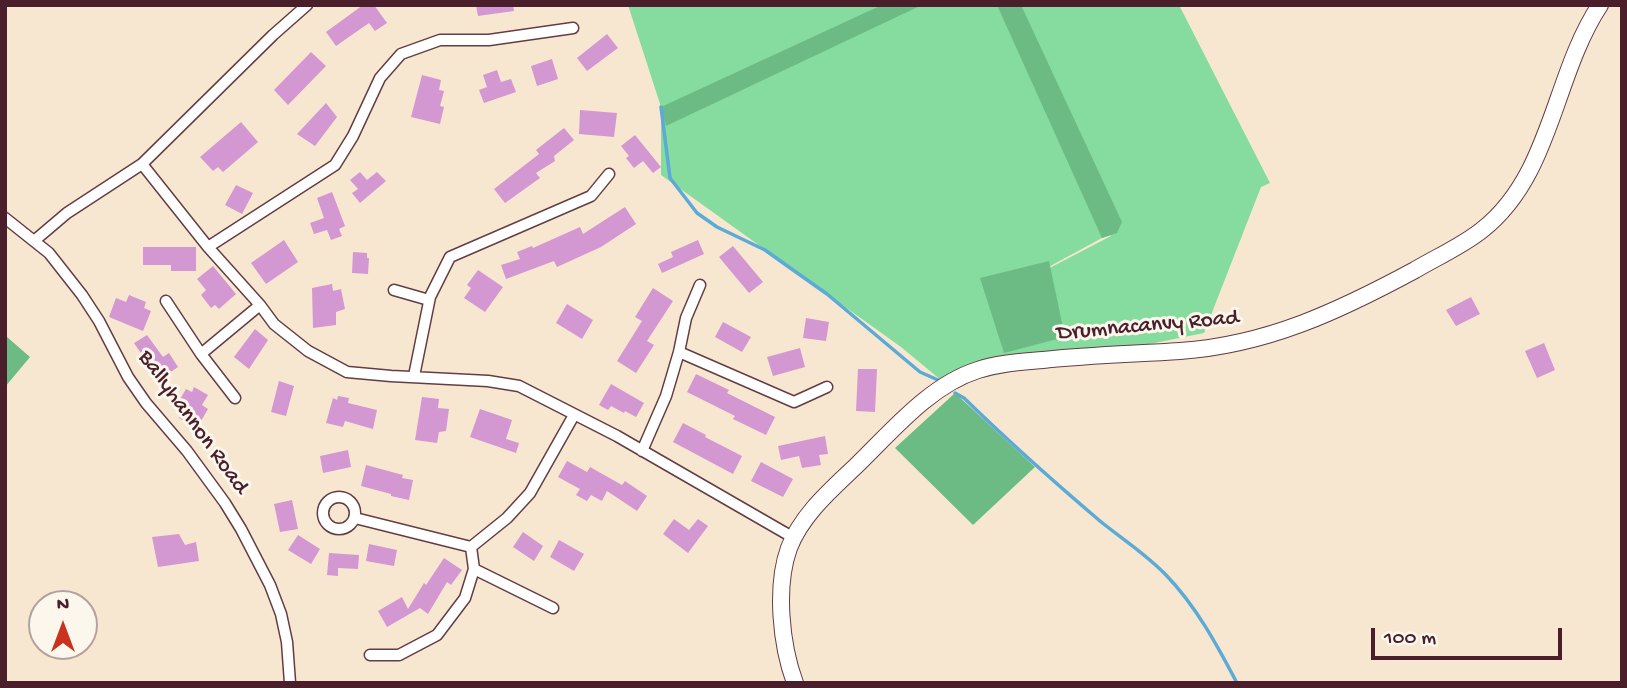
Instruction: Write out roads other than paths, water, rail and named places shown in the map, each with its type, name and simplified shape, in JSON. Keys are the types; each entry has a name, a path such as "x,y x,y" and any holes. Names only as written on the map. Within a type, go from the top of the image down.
{"main road":[{"name":"Drumnacanvy Road","path":"795,683 785,644 782,610 783,576 789,548 801,526 824,496 925,400 950,383 977,370 1010,363 1223,347 1261,339 1303,324 1394,281 1452,249 1482,230 1510,202 1528,175 1568,70 1600,5"}],"street":[{"path":"34,241 68,214 142,164 273,34 307,5"},
{"path":"208,247 335,165 353,136 380,78 401,54 440,40 489,40 573,28"},
{"path":"142,164 274,324 308,351 347,372 488,381 519,386 642,451 794,538"},
{"path":"414,376 429,300 450,257 591,196 608,174"},
{"name":"Ballyhannon Road","path":"5,218 49,253 82,295 99,321 128,377 207,477 241,529 270,585 281,614 287,642 290,683"},
{"path":"642,451 666,396 686,318 700,285"},
{"path":"394,290 429,300"},
{"path":"166,301 201,354 235,398"},
{"path":"201,354 260,305"},
{"path":"679,352 794,402 827,387"},
{"path":"471,547 507,518 530,493 574,415"},
{"path":"355,518 471,547"},
{"path":"370,654 399,654 437,635 465,598 474,569 471,547"},
{"path":"474,569 553,608"}],"waterway":[{"path":"661,107 670,178 697,213 717,227 765,250 827,294 920,372 938,380"},
{"path":"955,393 964,398 1082,506 1166,575 1214,640 1237,683"}]}
